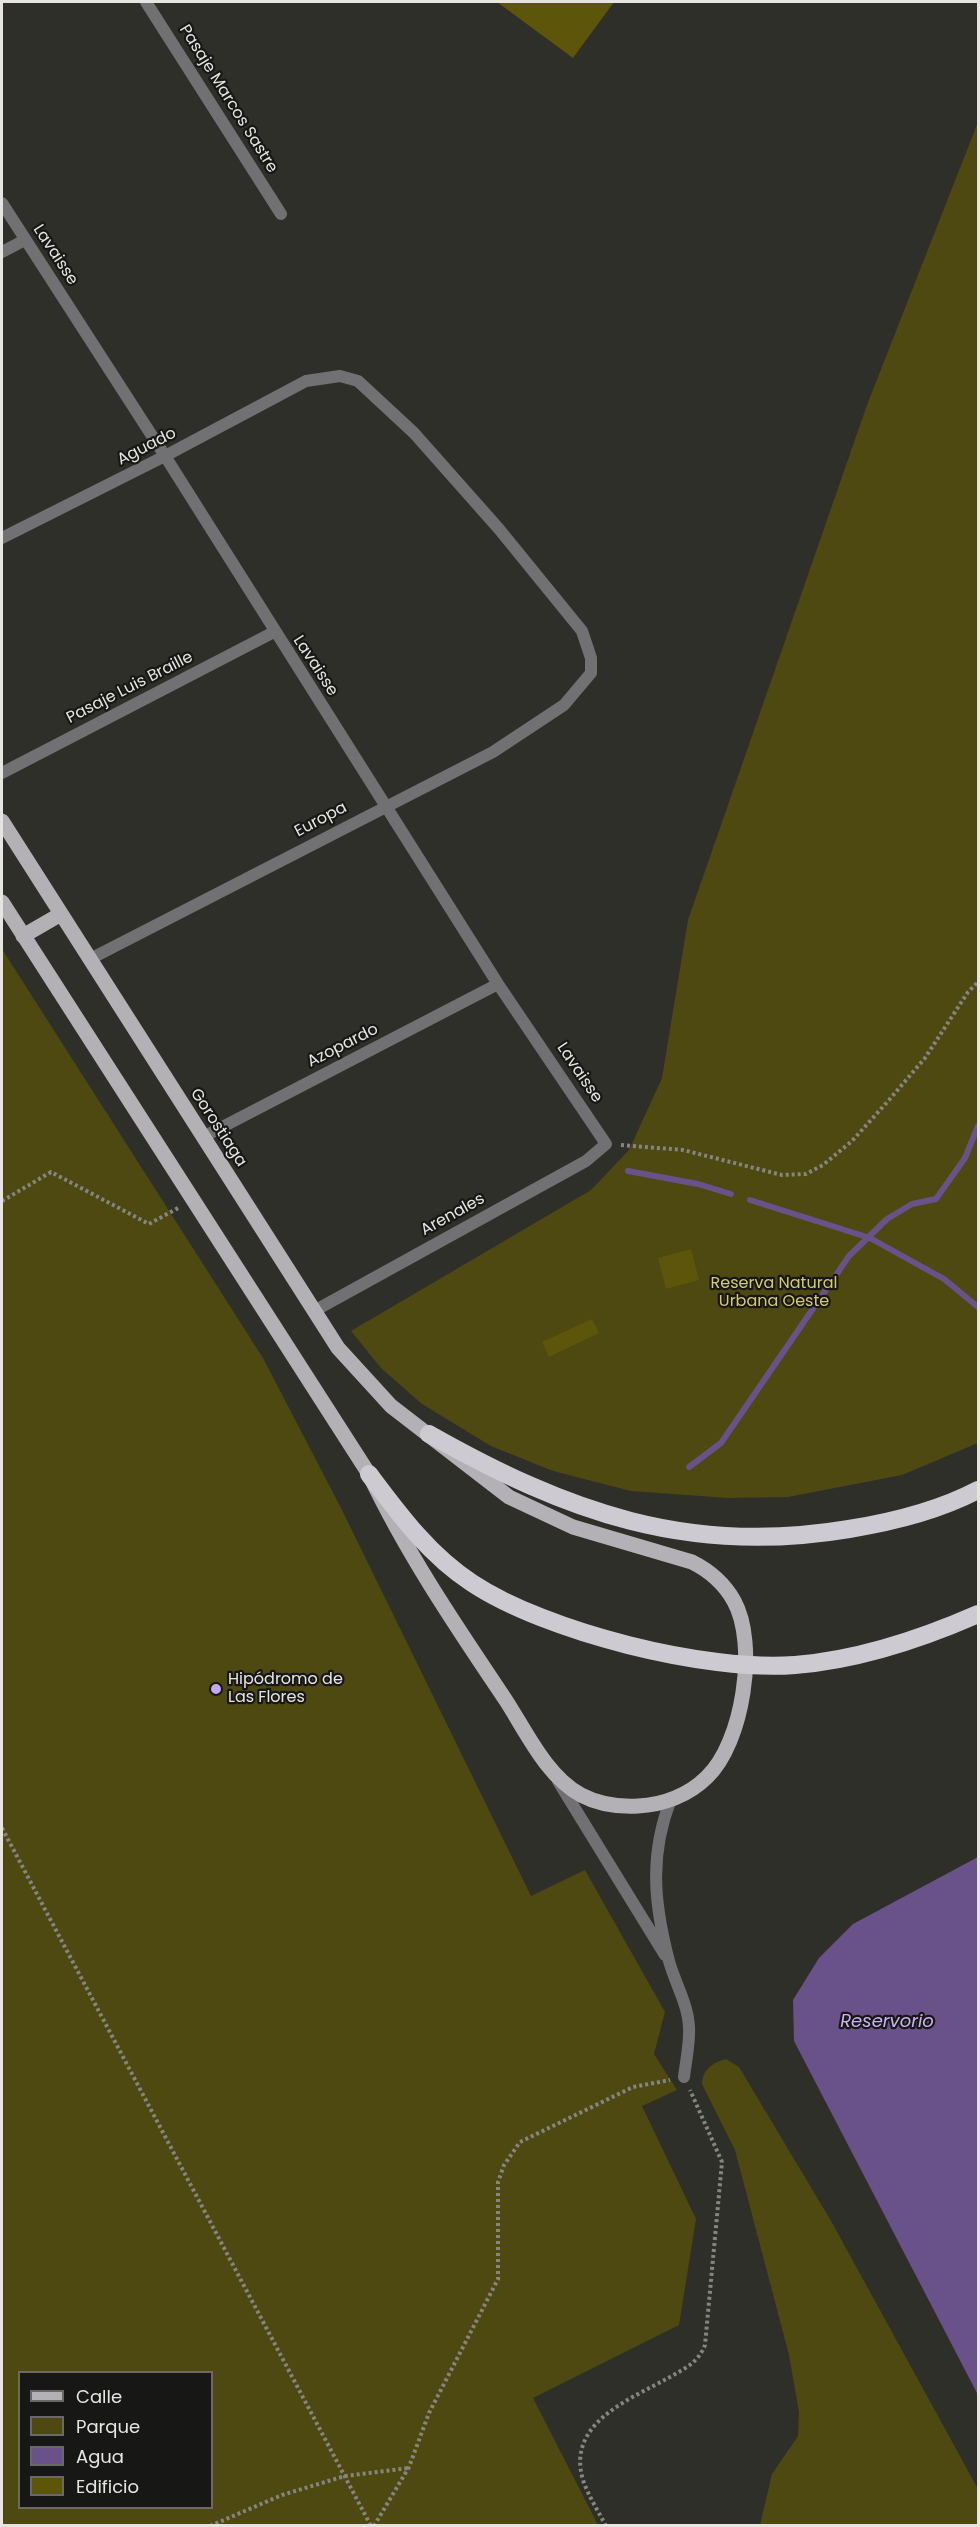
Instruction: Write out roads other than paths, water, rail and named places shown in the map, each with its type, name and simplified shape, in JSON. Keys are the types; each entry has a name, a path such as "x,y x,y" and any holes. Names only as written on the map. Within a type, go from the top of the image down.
{"highway":[{"path":"429,1434 492,1470 559,1500 629,1521 716,1537 766,1538 828,1533 889,1522 958,1500 978,1490"},
{"path":"369,1474 426,1544 470,1582 526,1611 604,1638 659,1652 745,1665 793,1665 866,1653 945,1628 978,1614"}],"main road":[{"name":"Gorostiaga","path":"2,821 338,1348 372,1387 403,1417 429,1434 509,1497 573,1527 692,1562 707,1569 724,1586 735,1603 741,1621 745,1665 741,1705 732,1737 720,1761 708,1776 691,1791 648,1806 622,1807 603,1804 580,1794 549,1766 413,1560 369,1474"},
{"path":"2,902 369,1474"},
{"path":"23,936 61,914"}],"street":[{"name":"Pasaje Marcos Sastre","path":"146,2 281,214"},
{"name":"Lavaisse","path":"2,203 165,456 498,984 606,1144"},
{"path":"2,252 25,240"},
{"name":"Aguado","path":"2,538 165,456 306,381 340,376 358,381 414,433 499,529 582,631 591,658 591,673 564,705"},
{"name":"Pasaje Luis Braille","path":"2,773 274,632"},
{"name":"Europa","path":"90,959 386,805 494,752 564,705"},
{"name":"Azopardo","path":"203,1137 498,984"},
{"name":"Arenales","path":"314,1311 586,1161 606,1144"},
{"path":"549,1766 669,1961"},
{"path":"671,1799 663,1820 655,1858 656,1890 669,1961 689,2026 684,2077"}],"water":[{"name":"Reservorio","path":"978,1857 978,2395 794,2041 793,2000 819,1958 853,1924"}],"waterway":[{"path":"689,1467 721,1443 849,1256 887,1219 912,1204 936,1199 965,1158 978,1126"},
{"path":"628,1171 698,1184 731,1194"},
{"path":"750,1200 870,1238 944,1279 978,1307"}],"place":[{"name":"Hipódromo de Las Flores","path":"216,1689"}],"park label":[{"name":"Reserva Natural Urbana Oeste","path":"774,1293"}]}
